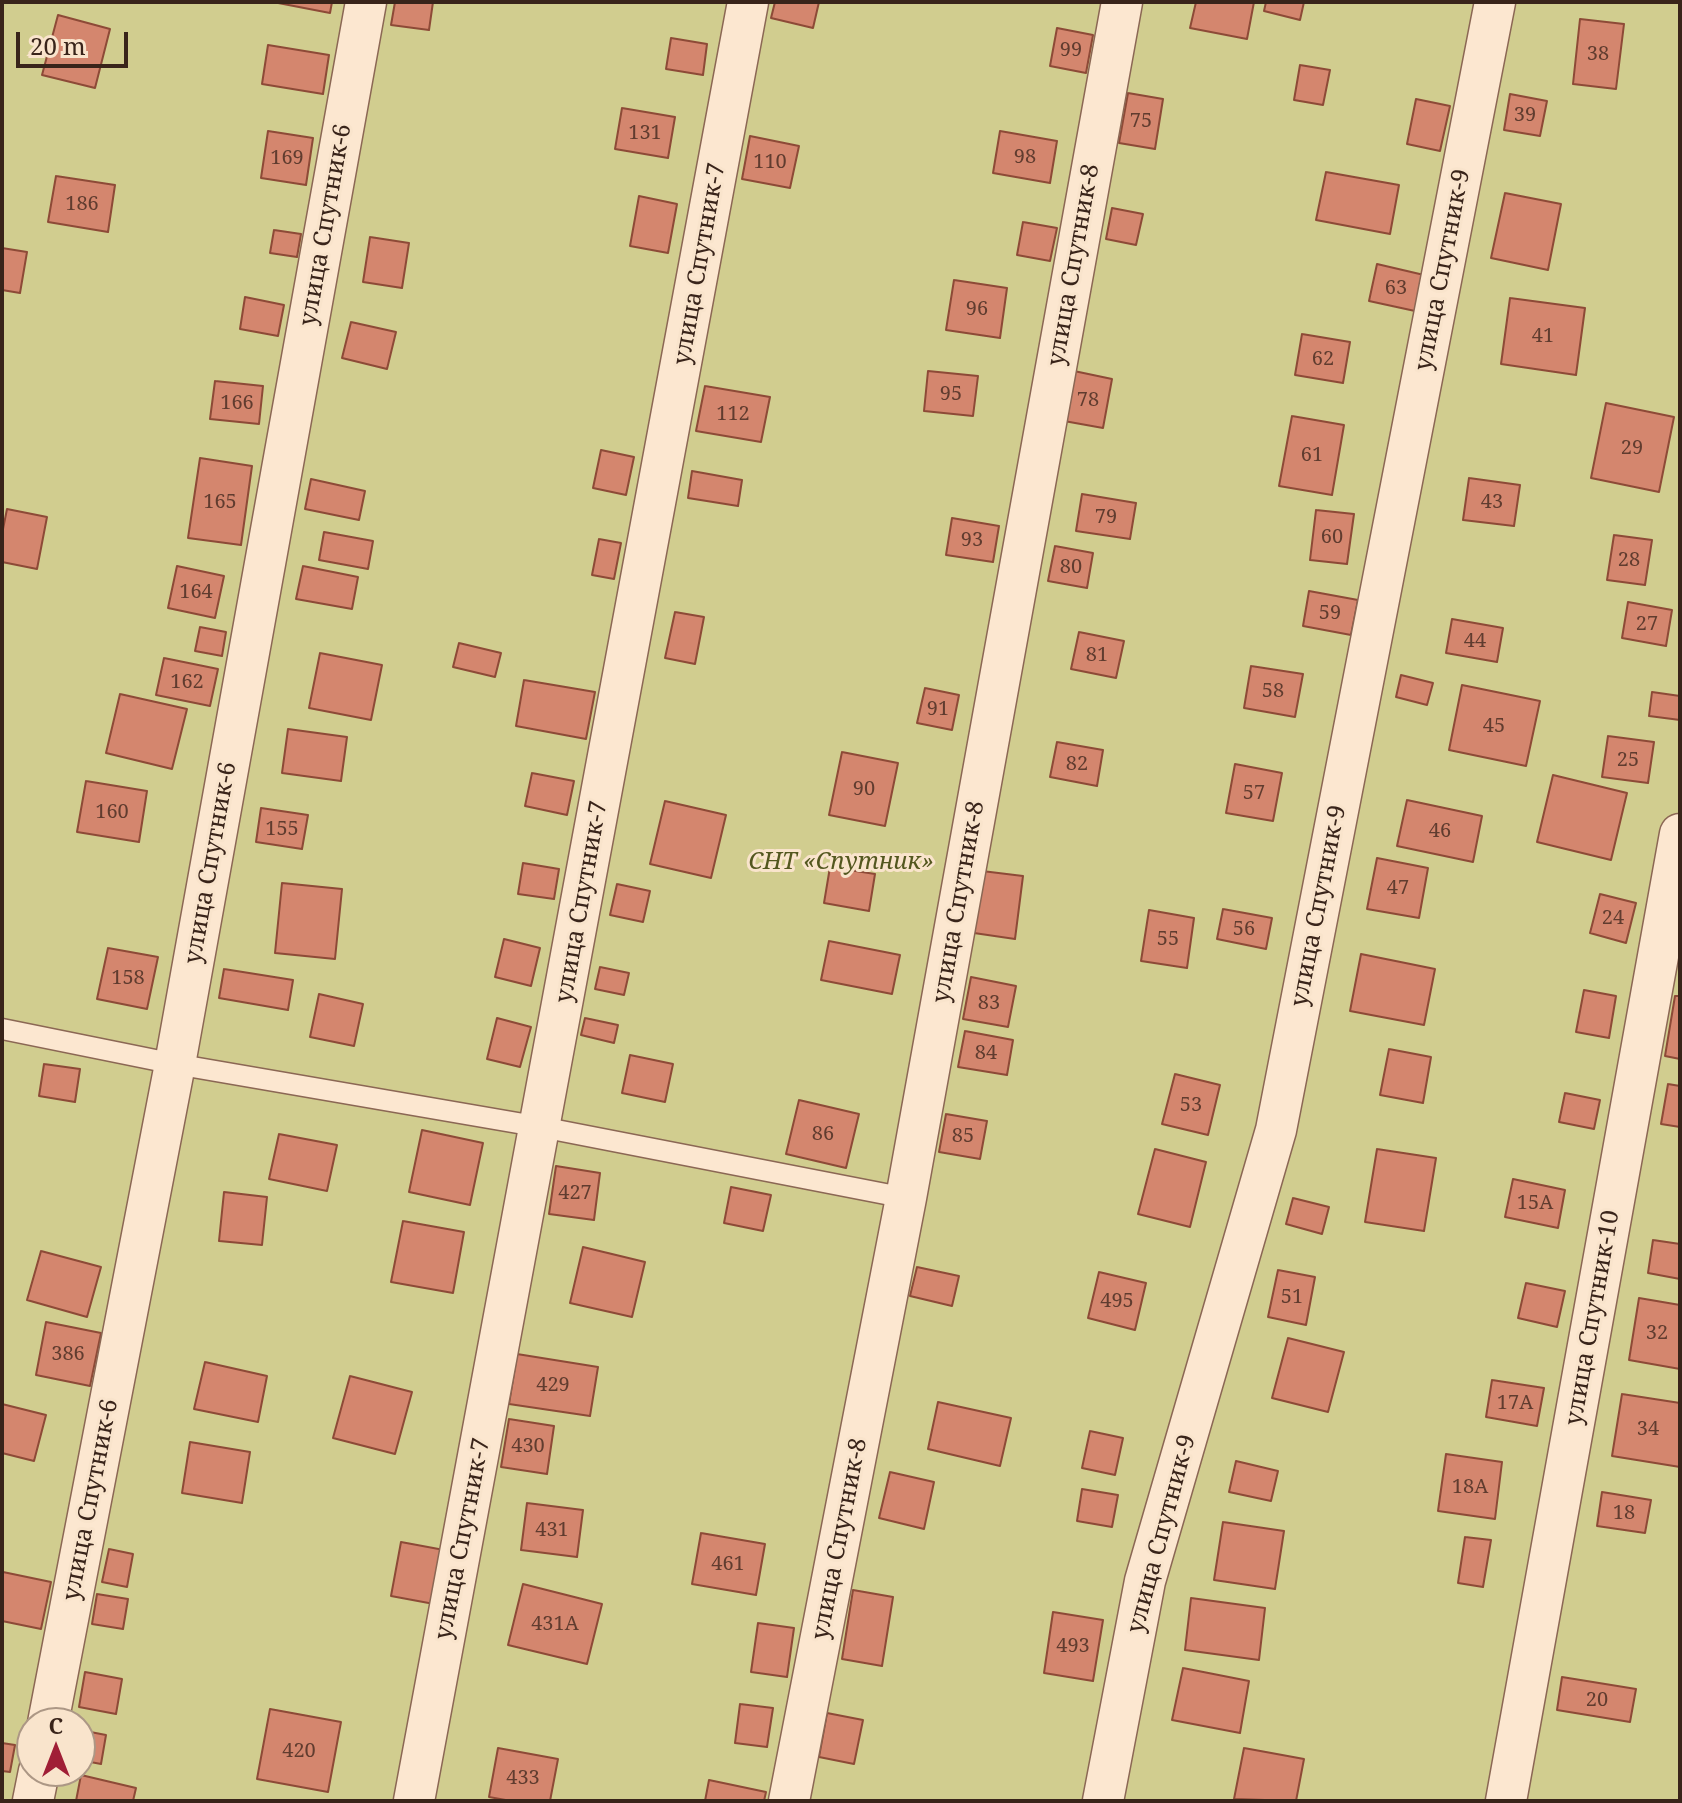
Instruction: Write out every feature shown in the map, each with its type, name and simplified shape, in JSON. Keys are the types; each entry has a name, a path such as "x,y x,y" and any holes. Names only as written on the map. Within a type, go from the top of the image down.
{"street":[{"name":"улица Спутник-6","path":"51,1707 175,1064 366,2"},
{"name":"улица Спутник-7","path":"414,1801 748,2"},
{"name":"улица Спутник-8","path":"789,1801 906,1198 1122,2"},
{"name":"улица Спутник-9","path":"1103,1801 1145,1581 1276,1130 1495,2"},
{"name":"улица Спутник-10","path":"1506,1801 1680,834"}],"lane":[{"path":"2,1029 175,1064 541,1127 906,1198"}],"green space":[{"name":"СНТ «Спутник»","path":"2,2 1680,2 1680,1801 2,1801"}],"building":[{"path":"273,2 332,2 330,13"},
{"path":"395,2 433,2 429,30 391,25"},
{"path":"775,2 819,2 813,28 771,18"},
{"path":"1196,2 1254,2 1247,39 1190,28"},
{"path":"1266,2 1304,2 1300,20 1264,11"},
{"path":"58,15 110,29 95,88 42,75"},
{"path":"1580,19 1624,24 1616,89 1573,84"},
{"path":"1057,28 1093,35 1086,73 1050,66"},
{"path":"671,38 707,44 703,75 666,69"},
{"path":"268,45 329,55 323,94 262,84"},
{"path":"1300,65 1330,70 1323,105 1294,100"},
{"path":"1128,93 1163,99 1155,149 1119,143"},
{"path":"1510,94 1547,101 1540,136 1504,130"},
{"path":"1416,99 1450,106 1440,151 1407,144"},
{"path":"622,108 675,117 668,158 615,149"},
{"path":"268,131 313,138 306,185 261,178"},
{"path":"1000,131 1057,141 1050,183 993,173"},
{"path":"750,136 799,146 790,188 742,179"},
{"path":"1326,172 1399,185 1390,234 1316,220"},
{"path":"56,176 115,185 108,232 48,222"},
{"path":"1505,193 1561,204 1548,270 1491,258"},
{"path":"639,196 677,204 668,253 630,246"},
{"path":"1112,208 1143,214 1136,245 1106,239"},
{"path":"1023,222 1057,228 1050,261 1017,255"},
{"path":"274,230 301,234 297,257 270,253"},
{"path":"370,237 409,243 402,288 363,282"},
{"path":"2,248 27,252 20,293 2,290"},
{"path":"1377,264 1424,275 1415,311 1369,301"},
{"path":"954,280 1007,288 1000,338 946,330"},
{"path":"245,297 284,305 278,336 240,329"},
{"path":"1510,298 1585,308 1576,375 1501,364"},
{"path":"351,322 396,332 387,369 342,358"},
{"path":"1302,334 1350,342 1343,383 1295,375"},
{"path":"928,371 978,376 973,416 924,411"},
{"path":"1074,371 1112,379 1103,428 1064,421"},
{"path":"215,381 263,386 259,424 210,419"},
{"path":"705,386 770,397 761,442 696,431"},
{"path":"1606,403 1674,417 1659,492 1591,478"},
{"path":"1292,416 1344,425 1332,495 1279,486"},
{"path":"601,450 634,457 626,495 593,488"},
{"path":"200,458 252,466 241,545 188,538"},
{"path":"692,471 742,480 738,506 688,498"},
{"path":"1469,478 1520,485 1514,526 1463,520"},
{"path":"311,479 365,491 359,520 305,509"},
{"path":"1082,494 1136,503 1130,539 1076,531"},
{"path":"7,509 47,517 37,569 2,562 2,534"},
{"path":"1316,510 1354,514 1347,564 1310,560"},
{"path":"952,518 999,526 993,562 946,555"},
{"path":"324,532 373,541 368,569 319,560"},
{"path":"1614,535 1652,540 1645,585 1607,580"},
{"path":"599,539 621,543 614,579 592,575"},
{"path":"1055,546 1093,553 1087,588 1048,581"},
{"path":"177,566 224,576 215,618 168,608"},
{"path":"303,566 358,577 352,609 296,599"},
{"path":"1309,591 1358,600 1351,635 1303,626"},
{"path":"1628,602 1672,610 1666,646 1622,638"},
{"path":"675,612 704,617 695,664 665,658"},
{"path":"1452,619 1503,628 1497,662 1446,653"},
{"path":"200,627 226,632 222,656 195,651"},
{"path":"1079,632 1124,641 1116,678 1071,669"},
{"path":"459,643 501,653 495,677 453,667"},
{"path":"320,653 382,665 371,720 309,708"},
{"path":"164,658 218,669 210,706 156,695"},
{"path":"1251,666 1303,674 1295,717 1244,708"},
{"path":"1401,675 1433,683 1427,705 1396,697"},
{"path":"524,680 595,692 586,739 516,726"},
{"path":"1462,685 1540,701 1526,766 1449,750"},
{"path":"925,688 959,695 952,730 917,723"},
{"path":"1652,692 1680,696 1680,720 1649,716"},
{"path":"120,694 187,709 172,769 106,753"},
{"path":"288,729 347,737 341,781 282,773"},
{"path":"1608,736 1654,742 1648,783 1602,777"},
{"path":"1057,742 1103,750 1097,786 1050,777"},
{"path":"842,752 898,763 885,826 829,815"},
{"path":"1235,764 1282,773 1273,821 1226,813"},
{"path":"532,773 574,781 567,815 525,806"},
{"path":"1553,775 1627,793 1611,860 1537,842"},
{"path":"86,781 147,791 139,842 77,832"},
{"path":"1407,800 1482,816 1473,862 1397,846"},
{"path":"665,801 726,815 711,878 650,864"},
{"path":"261,808 308,815 302,849 256,842"},
{"path":"1377,858 1428,868 1419,918 1367,909"},
{"path":"523,863 559,869 554,899 518,894"},
{"path":"830,867 875,874 869,911 824,903"},
{"path":"982,871 1023,876 1015,939 974,933"},
{"path":"282,883 342,889 335,959 275,953"},
{"path":"617,884 650,891 643,922 610,915"},
{"path":"1600,894 1636,903 1626,943 1590,933"},
{"path":"1223,909 1272,918 1266,949 1217,939"},
{"path":"1149,910 1194,918 1187,968 1141,961"},
{"path":"504,939 540,948 531,986 495,977"},
{"path":"829,941 900,955 892,994 821,980"},
{"path":"108,948 158,957 147,1009 97,999"},
{"path":"1361,954 1435,969 1424,1025 1350,1011"},
{"path":"600,967 629,973 624,995 595,989"},
{"path":"224,969 293,980 288,1010 219,998"},
{"path":"971,977 1016,986 1008,1027 963,1019"},
{"path":"1584,990 1616,996 1609,1038 1576,1032"},
{"path":"319,994 363,1004 354,1046 310,1037"},
{"path":"1675,996 1680,996 1680,1059 1665,1056"},
{"path":"497,1018 531,1027 520,1067 487,1059"},
{"path":"585,1018 618,1025 614,1043 581,1035"},
{"path":"965,1031 1013,1040 1007,1075 958,1067"},
{"path":"1389,1049 1431,1057 1423,1103 1380,1095"},
{"path":"630,1055 673,1064 665,1102 622,1093"},
{"path":"44,1064 80,1069 75,1102 39,1096"},
{"path":"1175,1074 1220,1085 1208,1135 1162,1124"},
{"path":"1668,1084 1680,1086 1680,1127 1661,1124"},
{"path":"1565,1093 1600,1100 1594,1129 1559,1122"},
{"path":"799,1100 859,1114 846,1168 786,1154"},
{"path":"946,1114 987,1121 980,1159 939,1152"},
{"path":"422,1130 483,1143 470,1205 409,1192"},
{"path":"279,1134 337,1145 327,1191 269,1179"},
{"path":"1155,1149 1206,1162 1190,1227 1138,1214"},
{"path":"1377,1149 1436,1158 1424,1231 1365,1222"},
{"path":"556,1166 600,1173 594,1220 549,1214"},
{"path":"1513,1179 1565,1190 1558,1228 1505,1217"},
{"path":"731,1187 771,1195 763,1231 724,1223"},
{"path":"224,1192 267,1197 262,1245 219,1241"},
{"path":"1293,1198 1329,1207 1322,1234 1286,1224"},
{"path":"403,1221 464,1232 453,1293 391,1282"},
{"path":"1653,1240 1680,1244 1680,1279 1648,1273"},
{"path":"583,1247 645,1262 632,1317 570,1303"},
{"path":"41,1251 101,1267 87,1317 27,1300"},
{"path":"917,1267 959,1276 952,1306 910,1296"},
{"path":"1278,1270 1315,1277 1306,1325 1268,1317"},
{"path":"1099,1272 1146,1283 1135,1330 1088,1318"},
{"path":"1526,1283 1565,1291 1557,1327 1518,1318"},
{"path":"1639,1298 1680,1305 1680,1369 1629,1360"},
{"path":"46,1322 101,1333 90,1386 36,1375"},
{"path":"1288,1338 1344,1352 1328,1412 1272,1398"},
{"path":"517,1354 598,1367 590,1416 509,1404"},
{"path":"205,1362 267,1376 258,1422 194,1409"},
{"path":"350,1376 412,1392 395,1454 333,1438"},
{"path":"1492,1380 1544,1388 1537,1426 1486,1417"},
{"path":"1622,1394 1680,1403 1680,1467 1612,1456"},
{"path":"938,1402 1011,1418 1000,1466 928,1449"},
{"path":"2,1404 46,1415 34,1461 2,1453"},
{"path":"509,1419 554,1426 547,1474 501,1467"},
{"path":"1090,1431 1123,1438 1115,1475 1082,1468"},
{"path":"190,1442 250,1452 242,1503 182,1493"},
{"path":"1446,1454 1502,1462 1495,1519 1438,1511"},
{"path":"1236,1461 1278,1471 1271,1501 1229,1492"},
{"path":"890,1472 934,1482 924,1529 879,1518"},
{"path":"1082,1489 1118,1495 1112,1527 1077,1521"},
{"path":"1602,1492 1651,1500 1645,1533 1597,1526"},
{"path":"527,1503 583,1510 577,1557 521,1550"},
{"path":"1223,1522 1284,1531 1275,1589 1214,1580"},
{"path":"701,1533 765,1544 756,1595 692,1584"},
{"path":"1465,1537 1491,1540 1483,1587 1458,1583"},
{"path":"401,1542 444,1550 434,1604 391,1596"},
{"path":"109,1549 133,1554 127,1587 102,1582"},
{"path":"3,1572 51,1582 41,1629 2,1621"},
{"path":"523,1584 602,1604 587,1664 508,1645"},
{"path":"853,1590 893,1597 882,1666 842,1659"},
{"path":"97,1594 128,1599 123,1629 92,1624"},
{"path":"1191,1598 1265,1608 1259,1660 1185,1650"},
{"path":"1053,1612 1103,1620 1093,1681 1044,1673"},
{"path":"758,1623 794,1628 787,1677 751,1672"},
{"path":"1183,1668 1249,1681 1240,1733 1172,1720"},
{"path":"85,1672 122,1679 116,1714 96,1710 96,1707 79,1707"},
{"path":"1562,1677 1636,1689 1630,1722 1557,1710"},
{"path":"740,1704 773,1708 767,1747 735,1743"},
{"path":"270,1709 341,1722 328,1792 257,1779"},
{"path":"827,1713 863,1720 854,1764 819,1757"},
{"path":"96,1733 106,1735 101,1764 96,1763"},
{"path":"2,1743 15,1745 10,1772 2,1771"},
{"path":"498,1748 558,1759 550,1801 511,1801 489,1797"},
{"path":"1244,1748 1304,1759 1296,1801 1234,1799"},
{"path":"96,1779 136,1788 133,1801 76,1801 79,1787 96,1787"},
{"path":"709,1780 766,1792 764,1801 705,1801"}]}
